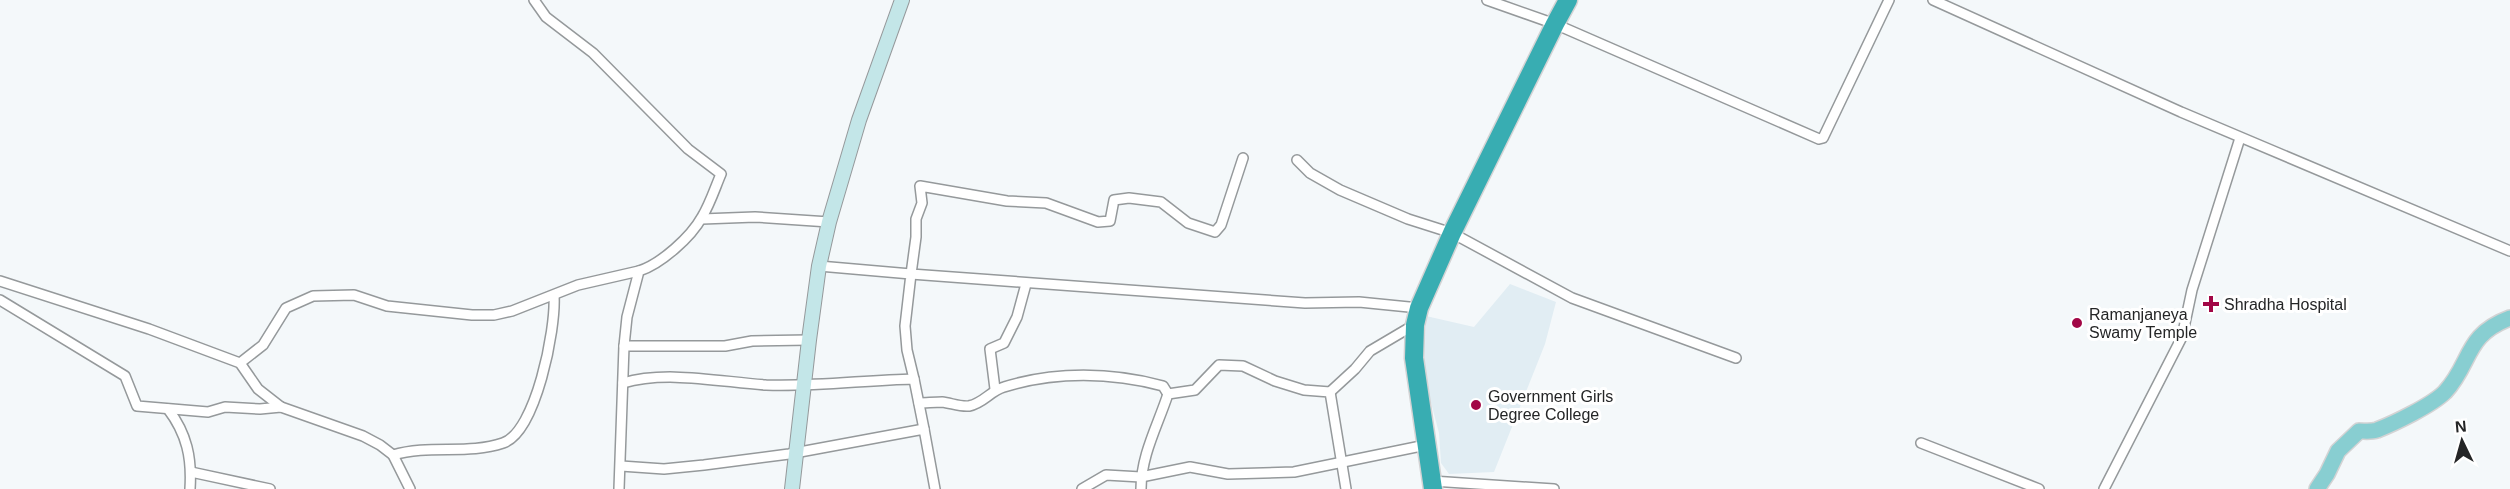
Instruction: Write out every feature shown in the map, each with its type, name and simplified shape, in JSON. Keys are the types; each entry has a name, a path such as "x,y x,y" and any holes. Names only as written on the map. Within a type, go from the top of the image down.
{"highway":[{"path":"1432,485 1414,358 1417,316 1452,233 1554,24 1568,0"}],"main road":[{"path":"792,489 819,266 829,222 859,120 902,0"},
{"path":"2317,489 2338,451 2359,431 2375,431 2444,393 2470,348 2491,327 2510,318"}],"street":[{"path":"240,363 263,345 286,308 313,296 354,295 387,306 472,315 512,311 578,285 652,267 669,254 702,219 721,174 688,149 593,53 546,17 534,0"},
{"path":"1487,0 1554,24 1819,139 1823,138 1889,0"},
{"path":"1933,0 2240,138 2510,251"},
{"path":"2104,489 2182,337 2192,290 2240,138"},
{"path":"935,489 907,350 905,326 916,237 916,219 922,203 920,186 1007,201 1046,203 1098,222 1110,221 1114,200 1129,198 1161,202 1188,223 1215,232 1221,225 1243,158"},
{"path":"1297,160 1310,173 1340,190 1408,219 1452,233 1572,298 1736,358"},
{"path":"702,219 755,217 829,222"},
{"path":"819,266 1026,284 1305,303 1359,302 1417,316"},
{"path":"620,489 624,346 627,316 639,271"},
{"path":"0,281 149,329 240,363 258,389 280,407 363,436 393,454 410,489"},
{"path":"995,389 990,349 1004,343 1017,317 1026,284"},
{"path":"393,454 412,449 488,447 513,438 529,415 545,366 553,329 554,296"},
{"path":"0,300 125,376 137,406 208,412 225,407 260,409 280,407"},
{"path":"1168,394 1195,390 1219,365 1243,366 1275,381 1304,390 1330,392 1355,369 1370,351 1417,316"},
{"path":"624,346 725,346 752,341 809,340"},
{"path":"919,403 940,402 965,407 980,404 995,389 1043,377 1077,375 1142,380 1163,386 1168,394"},
{"path":"623,383 640,378 804,385 914,379"},
{"path":"1330,392 1346,489"},
{"path":"1141,489 1146,450 1157,427 1168,394"},
{"path":"168,409 185,436 191,472 190,489"},
{"path":"621,466 664,469 798,452 924,429"},
{"path":"1921,443 2039,489"},
{"path":"1082,489 1106,475 1141,477 1190,466 1228,474 1294,472 1342,464 1426,444"},
{"path":"191,472 270,489"},
{"path":"1432,485 1554,489"}],"shaded area":[{"name":"Government Girls Degree College","path":"1510,284 1556,302 1545,344 1494,472 1449,474 1441,463 1439,433 1424,376 1426,316 1474,327"}],"place":[{"name":"Shradha Hospital","path":"2211,304"},
{"name":"Ramanjaneya Swamy Temple","path":"2077,323"},
{"name":"Government Girls Degree College","path":"1476,405"}]}
